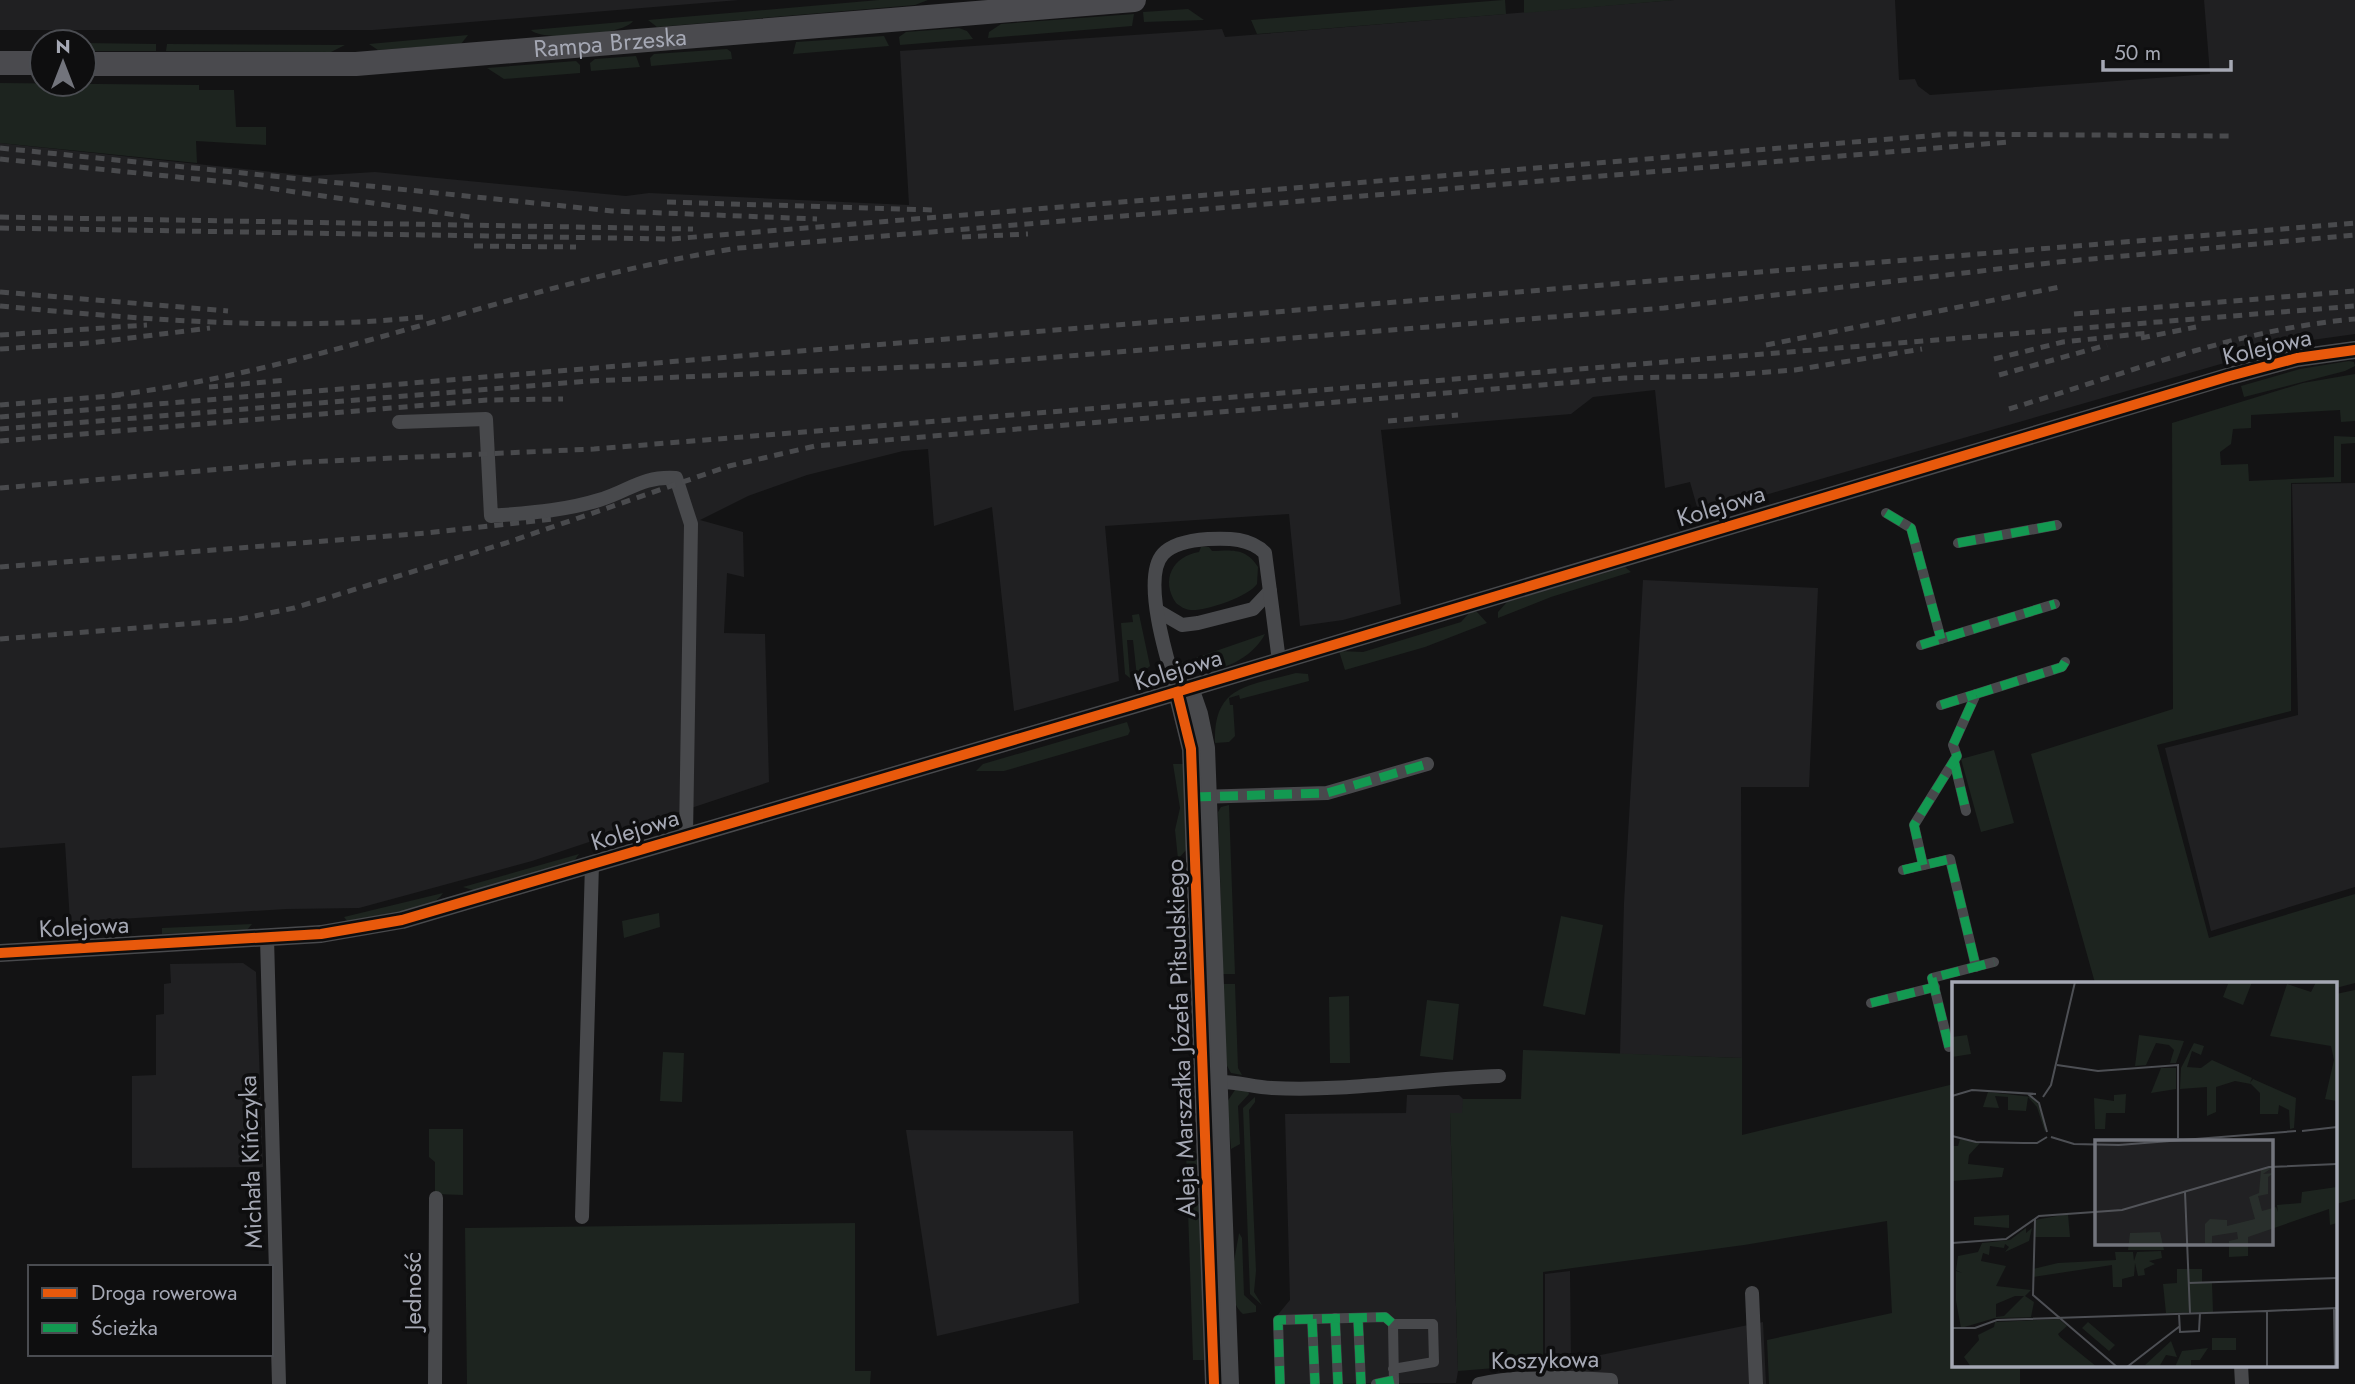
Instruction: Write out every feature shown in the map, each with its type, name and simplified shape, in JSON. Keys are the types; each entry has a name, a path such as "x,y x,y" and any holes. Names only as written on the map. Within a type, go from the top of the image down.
{"highway":[{"name":"Rampa Brzeska","path":"98,64 356,64 1134,0"},
{"path":"0,63 28,63"}],"street":[{"name":"Kolejowa","path":"0,953 267,938 364,929 1183,690 2230,376 2297,358 2355,350"},
{"path":"399,422 486,419 491,516 565,509 602,499 637,482 655,477 676,478 691,524 686,836"},
{"path":"1886,513 1912,528 1941,639"},
{"path":"1958,544 2057,525"},
{"path":"1183,690 1157,611 1157,562 1165,552 1196,540 1228,538 1256,544 1265,552 1279,661"},
{"path":"1157,611 1182,625 1198,623 1253,609 1270,591"},
{"path":"1921,645 2055,604"},
{"path":"1941,705 2062,667 2065,662"},
{"name":"Aleja Marszałka Józefa Piłsudskiego","path":"1183,690 1200,797 1211,1081 1230,1384"},
{"path":"1923,865 1914,825 1957,756 1953,745 1976,694"},
{"path":"1954,761 1966,811"},
{"path":"1200,797 1327,793 1427,764"},
{"path":"1903,870 1950,859 1976,967"},
{"path":"582,1217 592,864"},
{"name":"Michała Kińczyka","path":"267,938 279,1384"},
{"path":"1949,1046 1933,978 1994,962"},
{"path":"1871,1003 1935,988"},
{"path":"1211,1081 1244,1082 1270,1088 1400,1084 1447,1077 1499,1076"},
{"name":"Aleja Marszałka Józefa Piłsudskiego","path":"1211,1081 1214,1384"},
{"name":"Jedność","path":"435,1384 436,1198"},
{"path":"1752,1293 1756,1384"},
{"path":"1280,1384 1278,1320 1385,1317 1392,1324 1394,1378"},
{"path":"1335,1318 1338,1384"},
{"path":"1358,1318 1361,1384"},
{"path":"1312,1319 1315,1384"},
{"path":"1376,1384 1434,1362 1433,1324 1392,1324"},
{"path":"2241,1366 2242,1384"},
{"name":"Koszykowa","path":"1479,1384 1504,1379 1579,1378 1611,1380 1611,1384"}],"shaded area":[{"path":"0,0 739,0 373,30 0,30"},
{"path":"879,0 928,0 915,5 657,27 648,20"},
{"path":"1505,0 1506,14 1257,34 1251,20"},
{"path":"1524,0 1674,0 1524,13"},
{"path":"1674,0 1895,0 1899,80 1915,79 1918,86 1930,95 2210,74 2204,0 2355,0 2355,334 2312,340 2266,351 1699,514 1690,482 1665,488 1655,390 1593,397 1571,414 1381,430 1401,604 1343,620 1300,626 1289,514 1105,526 1119,681 1014,711 992,507 934,526 928,449 903,451 807,475 748,496 700,520 743,532 744,577 727,573 724,633 765,634 769,782 532,861 359,908 286,909 70,922 65,843 0,848 0,143 310,176 375,172 626,196 649,193 909,205 900,51 1222,29 1225,37"},
{"path":"1188,9 1204,20 1144,22 1143,12"},
{"path":"1134,14 1132,26 988,38 989,32 1001,24"},
{"path":"633,21 615,30 582,35 550,36 531,30"},
{"path":"959,28 967,31 973,39 900,45 899,37 906,32"},
{"path":"468,35 461,44 378,50 369,44"},
{"path":"884,36 889,46 793,54 796,42"},
{"path":"98,43 156,44 156,51 98,51"},
{"path":"167,44 345,45 331,52 166,51"},
{"path":"727,49 731,52 732,59 651,66 650,58 654,54"},
{"path":"636,56 640,67 591,71 590,63 595,59"},
{"path":"576,61 580,65 580,73 504,79 487,68"},
{"path":"0,83 28,83 28,98 98,98 98,84 199,85 199,90 234,90 236,127 266,127 266,145 196,141 197,163 0,143"},
{"path":"2354,362 2355,366 2345,371 2244,397 2241,386 2300,369"},
{"path":"2355,374 2355,421 2341,422 2340,410 2251,415 2251,428 2233,429 2231,444 2220,452 2221,465 2248,464 2249,481 2334,477 2334,436 2355,437 2355,443 2341,444 2341,482 2291,483 2291,711 2157,745 2209,938 2355,894 2355,983 2338,987 2338,982 2095,982 2031,754 2173,709 2172,423 2303,383"},
{"path":"2355,483 2355,887 2211,931 2165,748 2298,715 2292,484"},
{"path":"1201,547 1249,556 1258,567 1257,584 1245,594 1216,606 1198,610 1181,607 1171,594 1169,578 1182,558 1199,552"},
{"path":"1625,567 1631,572 1551,597 1498,618 1498,612 1507,602"},
{"path":"1643,580 1818,588 1809,787 1741,787 1742,1058 1620,1054 1624,903"},
{"path":"1471,611 1477,612 1487,623 1425,647 1345,670 1339,651 1363,652 1461,622"},
{"path":"1139,614 1150,666 1137,677 1133,640 1127,640 1130,678 1125,674 1121,623 1133,622 1132,615"},
{"path":"1265,634 1250,653 1228,666 1203,670 1181,663"},
{"path":"1296,673 1308,674 1309,681 1240,699 1239,695 1229,698 1230,705 1233,705 1235,736 1229,742 1215,743 1220,709 1228,698 1250,685"},
{"path":"1127,722 1130,731 1128,735 1004,771 976,771 983,764"},
{"path":"1994,750 2014,823 1981,832 1961,759"},
{"path":"1173,764 1185,764 1187,849 1178,859 1175,830 1180,808"},
{"path":"1229,805 1235,974 1223,974 1218,812 1221,807"},
{"path":"579,854 574,861 476,891 463,887"},
{"path":"443,893 426,906 400,914 348,922 344,917"},
{"path":"659,913 660,927 624,938 622,921"},
{"path":"1561,916 1603,925 1585,1015 1543,1006"},
{"path":"252,924 247,930 162,934 162,928"},
{"path":"243,963 256,972 263,1167 132,1168 132,1076 156,1075 156,1015 164,1014 164,984 171,983 170,964"},
{"path":"1223,984 1235,984 1238,1068 1242,1075 1231,1073 1226,1064"},
{"path":"2355,990 2355,1199 2338,1203 2338,994"},
{"path":"1349,996 1350,1063 1330,1063 1329,997"},
{"path":"1427,1000 1459,1004 1453,1060 1420,1056"},
{"path":"1523,1050 1742,1058 1742,1135 1952,1084 1952,1366 2020,1366 2020,1384 1769,1384 1767,1340 1892,1313 1887,1221 1744,1245 1543,1272 1543,1364 1458,1371 1450,1113 1462,1113 1463,1099 1521,1099"},
{"path":"663,1052 684,1053 682,1102 660,1101"},
{"path":"1248,1089 1249,1094 1238,1106 1240,1144 1231,1149 1227,1102 1235,1090"},
{"path":"1407,1095 1459,1095 1463,1099 1463,1113 1450,1114 1458,1371 1456,1383 1278,1384 1276,1317 1290,1300 1285,1114 1406,1113"},
{"path":"1255,1097 1249,1110 1256,1271 1254,1292 1262,1305 1250,1294 1243,1108"},
{"path":"429,1129 463,1129 463,1195 435,1194 435,1162 429,1157"},
{"path":"906,1130 1073,1131 1079,1303 937,1336"},
{"path":"1186,1150 1194,1151 1198,1156 1205,1360 1193,1360"},
{"path":"855,1223 855,1371 871,1371 870,1384 467,1384 465,1228"},
{"path":"1239,1233 1242,1238 1244,1295 1256,1306 1256,1312 1243,1314 1237,1307 1232,1287"},
{"path":"1570,1271 1571,1361 1763,1322 1766,1384 1536,1384 1535,1369 1545,1368 1545,1274"}],"railway":[{"path":"0,228 671,239 1951,134 2230,136"},
{"path":"115,395 194,383 272,366 582,281 660,262 739,248 2009,142"},
{"path":"0,148 612,211 817,219"},
{"path":"0,159 226,182 470,217"},
{"path":"667,202 936,210"},
{"path":"0,217 693,229"},
{"path":"0,417 2355,223"},
{"path":"962,237 1028,234"},
{"path":"0,429 590,381 956,365 1664,308 2058,262 2355,235"},
{"path":"474,246 576,247"},
{"path":"1766,345 2060,287"},
{"path":"2074,314 2355,291"},
{"path":"0,292 228,311"},
{"path":"0,306 158,319 264,324 423,317"},
{"path":"0,488 305,462 594,449 2355,306"},
{"path":"2009,409 2223,343 2267,332 2355,319"},
{"path":"0,335 147,325"},
{"path":"2141,338 2196,327"},
{"path":"0,349 90,343 210,328"},
{"path":"1994,359 2063,342 2148,333"},
{"path":"1999,375 2107,345"},
{"path":"0,639 235,620 294,608 506,543 729,466 815,446 1624,378 1716,376 1795,370 1922,349"},
{"path":"209,387 287,380"},
{"path":"0,405 122,395"},
{"path":"0,441 487,400 563,399"},
{"path":"1388,421 1458,415"},
{"path":"0,567 426,533 553,519"}],"marked path":[{"path":"1886,513 1911,528 1941,639"},
{"path":"1958,543 2057,525"},
{"path":"1921,645 2055,604"},
{"path":"1923,865 1914,825 1957,756 1953,745 1976,694 2062,667 2065,662"},
{"path":"1941,705 1976,694"},
{"path":"1954,761 1966,811"},
{"path":"1193,797 1327,793 1427,764"},
{"path":"1903,870 1950,859 1976,967"},
{"path":"1949,1047 1932,978 1994,962"},
{"path":"1871,1003 1935,987"},
{"path":"1280,1384 1278,1320 1385,1317 1393,1324"},
{"path":"1335,1318 1338,1384"},
{"path":"1358,1318 1361,1384"},
{"path":"1312,1319 1315,1384"},
{"path":"1376,1384 1394,1380"}],"cycle path":[{"path":"0,953 321,934 402,920 1133,705 2230,376 2297,358 2355,350"},
{"path":"1177,692 1191,749 1214,1384"}]}
